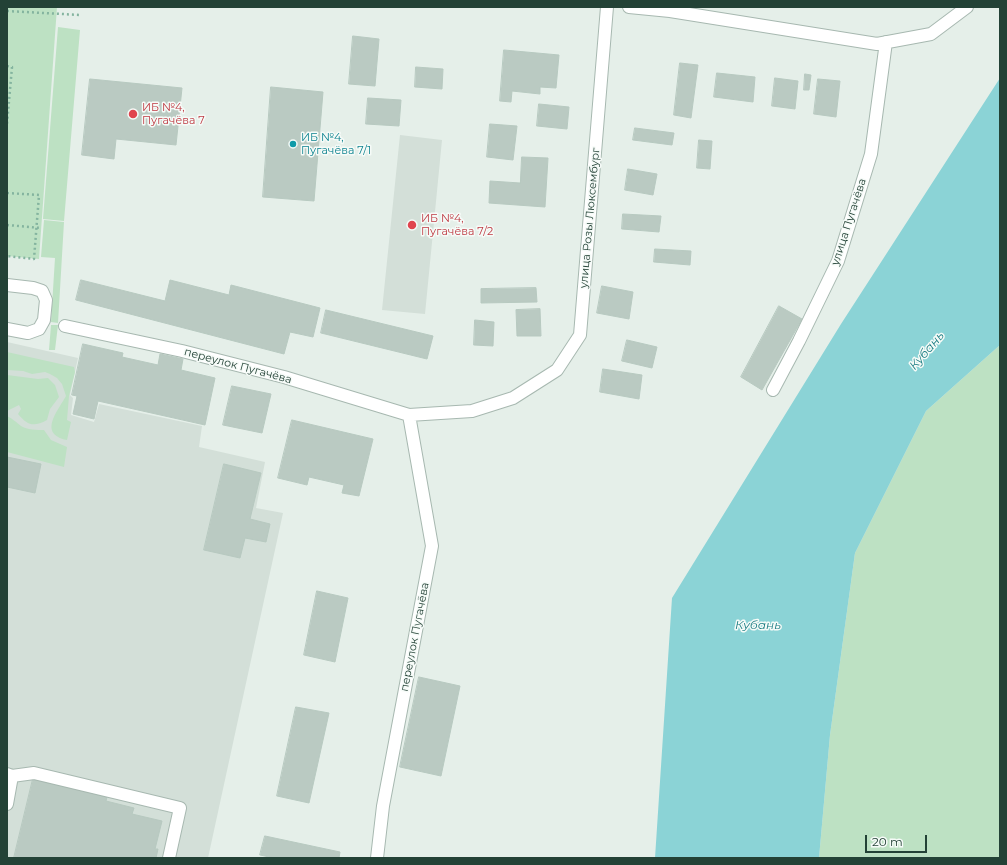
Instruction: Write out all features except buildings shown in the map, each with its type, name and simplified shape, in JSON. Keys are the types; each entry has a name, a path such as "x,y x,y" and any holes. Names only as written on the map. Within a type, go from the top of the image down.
{"street":[{"name":"улица Розы Люксембург","path":"513,398 557,370 580,335 607,7"},
{"path":"629,7 670,11 877,44 931,34 967,7"},
{"name":"улица Пугачёва","path":"773,390 838,261 871,154 886,42"},
{"path":"7,285 33,288 42,291 46,300 44,320 39,329 28,333 7,329"},
{"name":"переулок Пугачёва","path":"65,326 182,351 270,373 409,415 472,411 513,398"},
{"name":"переулок Пугачёва","path":"377,858 383,806 432,546 409,415"},
{"path":"7,804 10,775 34,772 180,808 169,858"}],"path":[{"path":"7,11 80,15"},
{"path":"7,66 12,67 7,124"},
{"path":"7,193 38,195 34,259 7,256"},
{"path":"7,225 41,228"}],"shaded area":[{"name":"ИБ №4, Пугачёва 7/2","path":"400,135 442,140 425,314 382,310"},
{"path":"7,342 78,358 70,395 73,398 71,415 94,422 99,404 202,426 199,447 265,462 256,508 283,513 208,858 7,858"}],"green space":[{"path":"7,7 57,7 39,259 7,256"},
{"path":"58,27 80,30 64,221 43,219"},
{"path":"44,220 64,222 58,323 51,322 55,258 41,257"},
{"path":"51,325 58,325 55,350 49,350"},
{"path":"1000,345 1000,858 819,858 830,735 855,553 926,411"},
{"path":"7,352 74,367 75,372 69,396 67,420 71,422 67,440 58,437 53,433 52,428 52,422 55,415 66,396 62,384 57,378 45,372 32,374 23,371 7,370"},
{"path":"7,375 38,379 48,378 55,385 59,397 50,409 47,420 38,424 28,423 18,414 21,409 19,405 7,411"},
{"path":"7,416 23,427 32,430 44,430 51,440 67,447 64,467 7,452"}],"water":[{"name":"Кубань","path":"1000,78 1000,345 926,411 855,553 830,735 819,858 655,858 672,598 841,324"}],"place":[{"name":"ИБ №4, Пугачёва 7","path":"133,114"},
{"name":"ИБ №4, Пугачёва 7/1","path":"293,144"},
{"name":"ИБ №4, Пугачёва 7/2","path":"412,225"}]}
